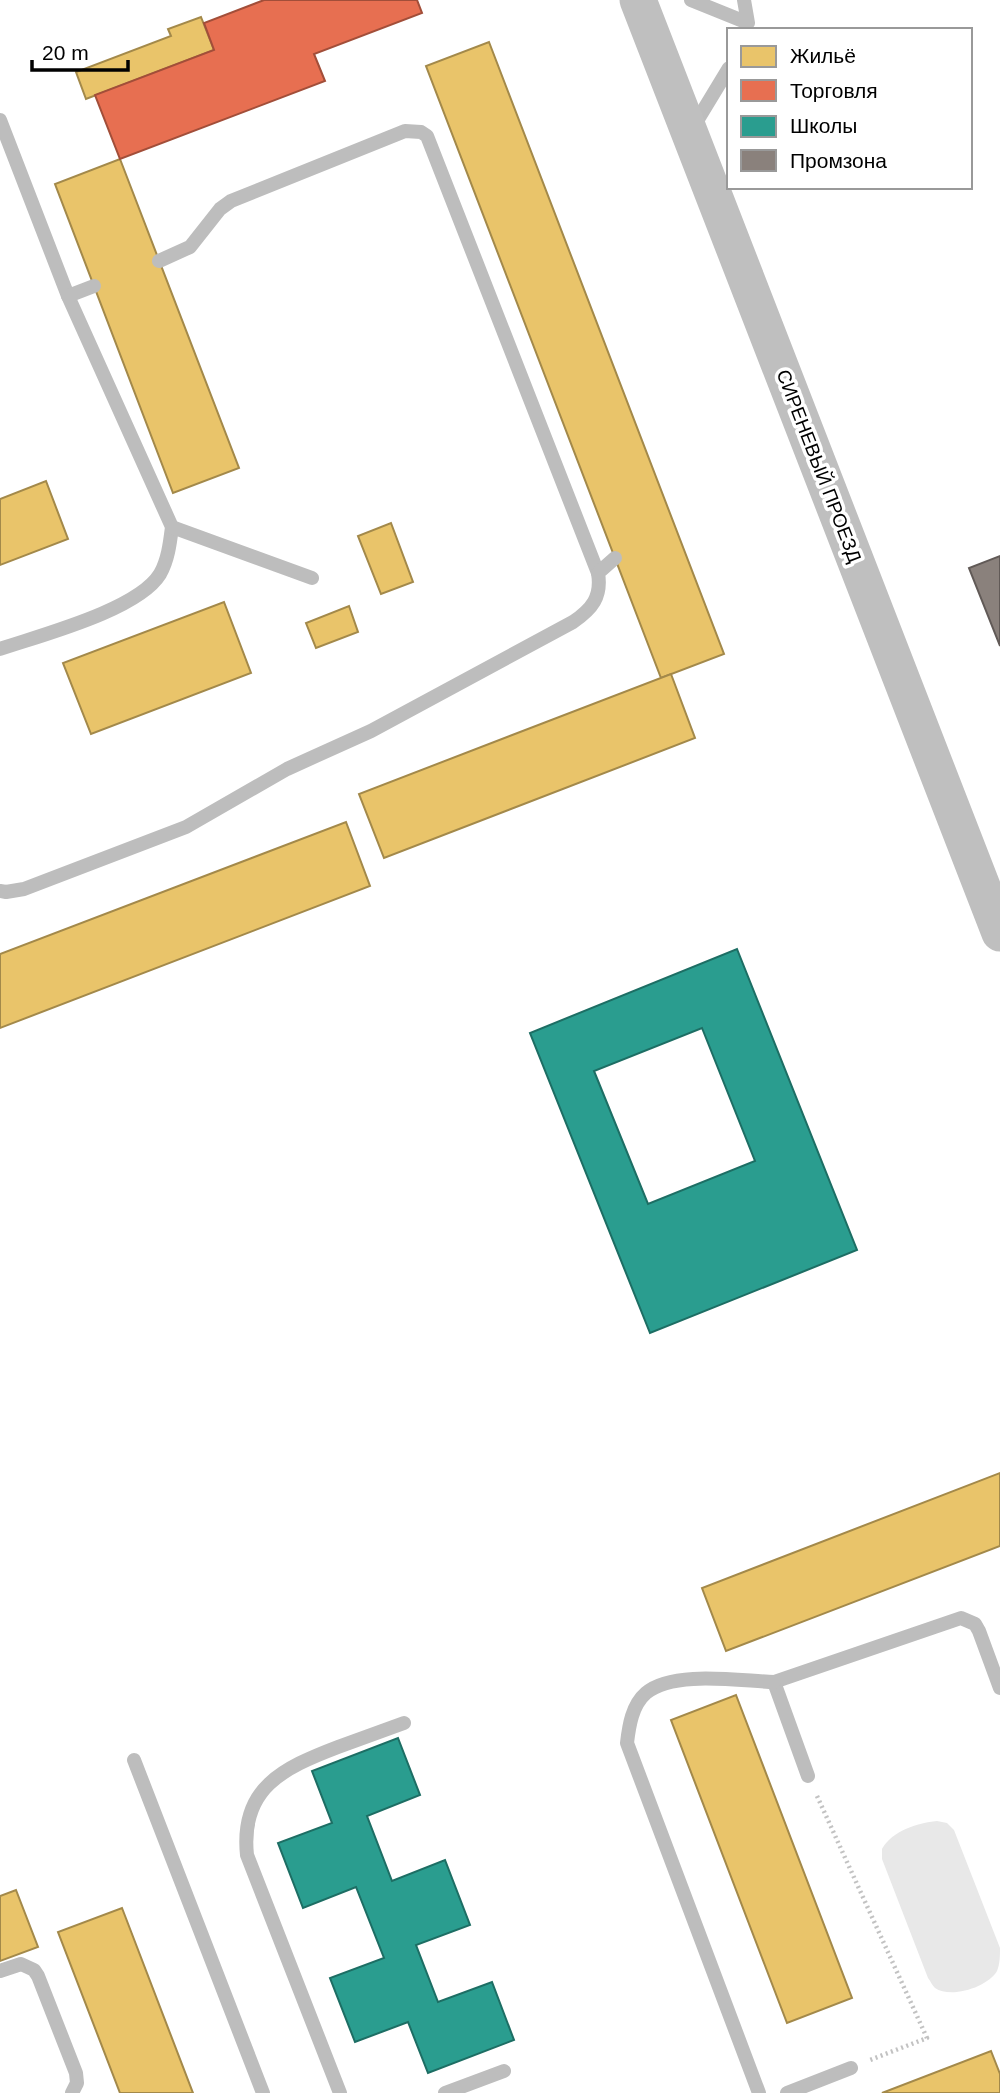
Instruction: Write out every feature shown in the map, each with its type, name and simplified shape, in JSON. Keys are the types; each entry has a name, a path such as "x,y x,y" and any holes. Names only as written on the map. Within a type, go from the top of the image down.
{"main road":[{"name":"СИРЕНЕВЫЙ ПРОЕЗД","path":"638,0 1000,933"}],"lane":[{"path":"691,0 747,26"},
{"path":"744,0 747,26"},
{"path":"689,133 727,71"},
{"path":"0,120 68,296 173,527 169,551 159,574 144,592 116,608 0,649"},
{"path":"0,891 24,889 186,827 287,769 371,732 573,622 588,612 596,600 600,586 598,573 427,136 421,132 405,131 231,201 219,209 190,247 159,261"},
{"path":"68,296 94,286"},
{"path":"173,527 312,578"},
{"path":"598,573 615,558"},
{"path":"759,2093 627,1743 630,1722 637,1705 645,1693 658,1686 680,1681 703,1679 774,1682 961,1618 975,1624 1000,1688"},
{"path":"774,1682 808,1776"},
{"path":"340,2093 247,1855 245,1837 249,1816 262,1791 277,1776 297,1763 404,1723"},
{"path":"134,1759 263,2093"},
{"path":"0,1971 21,1964 34,1970 38,1976 76,2073 77,2083 72,2093"},
{"path":"787,2093 851,2067"},
{"path":"445,2093 503,2071"}],"path":[{"path":"808,1776 927,2038 851,2067"}],"shaded area":[{"path":"937,1821 947,1823 954,1830 1000,1948 998,1968 992,1977 978,1986 959,1992 935,1988 928,1978 882,1859 882,1849 892,1837 913,1826"}],"building: Жильё":[{"path":"201,17 214,50 86,99 76,72 171,36 168,29"},
{"path":"489,42 724,654 661,678 426,66"},
{"path":"120,159 239,468 173,493 55,184"},
{"path":"46,481 68,539 0,565 0,499"},
{"path":"391,523 413,582 381,594 358,536"},
{"path":"224,602 251,673 91,734 63,663"},
{"path":"349,606 358,632 316,648 306,623"},
{"path":"671,674 695,738 384,858 359,794"},
{"path":"346,822 370,886 0,1028 0,954"},
{"path":"1000,1473 1000,1546 726,1651 702,1588"},
{"path":"736,1695 852,1998 787,2023 671,1720"},
{"path":"16,1890 38,1947 0,1961 0,1896"},
{"path":"122,1908 193,2093 120,2093 58,1932"},
{"path":"991,2051 1000,2074 1000,2093 882,2093"}],"building: Торговля":[{"path":"264,0 417,0 422,13 314,54 325,81 120,159 95,95 214,50 204,23"}],"building: Школы":[{"path":"737,949 857,1250 650,1333 530,1033","holes":["702,1028 755,1161 648,1204 594,1071"]},
{"path":"398,1738 420,1795 367,1816 392,1881 445,1860 470,1925 416,1945 438,2002 492,1982 514,2040 428,2073 408,2022 355,2042 330,1978 384,1958 356,1887 303,1908 278,1843 332,1823 312,1771"}],"building: Промзона":[{"path":"1000,556 1000,646 969,568"}]}
